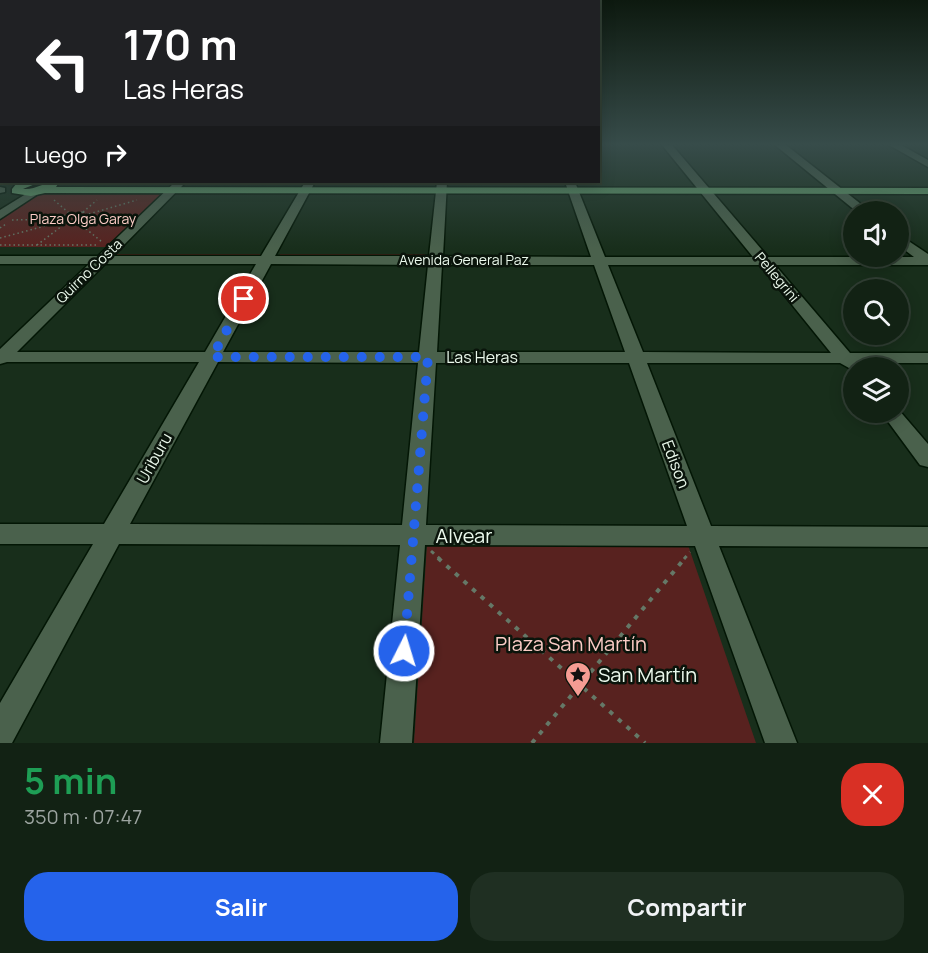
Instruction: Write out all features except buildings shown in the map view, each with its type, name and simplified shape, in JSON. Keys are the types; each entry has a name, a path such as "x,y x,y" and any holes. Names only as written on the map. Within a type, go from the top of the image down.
{"main road":[{"path":"0,189 37,186 442,185 835,188 928,191"},
{"path":"835,188 928,185"}],"street":[{"name":"Pellegrini","path":"696,180 843,357"},
{"path":"824,180 851,201"},
{"name":"Quirno Costa","path":"1,357 177,185"},
{"name":"Uriburu","path":"0,732 308,185"},
{"path":"396,743 442,185"},
{"path":"0,204 37,186"},
{"path":"6,217 37,186"},
{"name":"Edison","path":"571,186 781,743"},
{"path":"909,244 922,252 928,261"},
{"name":"Avenida General Paz","path":"0,250 106,255 760,257 928,261"},
{"name":"Avenida General Paz","path":"760,257 843,253"},
{"name":"Avenida General Paz","path":"0,260 106,255"},
{"name":"Las Heras","path":"1,357 636,358 843,364"},
{"name":"Las Heras","path":"909,359 928,358"},
{"path":"899,423 928,459"},
{"name":"Alvear","path":"0,534 928,537"}],"path":[{"path":"37,186 69,213"},
{"path":"83,212 104,194"},
{"path":"0,238 60,220 69,213 89,214 139,200"},
{"path":"87,218 89,214"},
{"path":"6,217 60,220 66,223 78,222 87,218 134,218 127,224"},
{"path":"0,245 105,245 78,222"},
{"path":"37,245 66,223"},
{"path":"413,536 645,743"},
{"path":"532,743 703,536"}],"green space":[{"name":"Plaza Olga Garay","path":"41,192 165,193 109,247 0,247 0,220"},
{"path":"116,254 261,254 259,258 112,258"},
{"path":"280,254 425,254 425,258 278,258"},
{"name":"Plaza San Martín","path":"427,544 688,545 756,743 414,743"}],"place":[{"name":"San Martín","path":"578,698"}],"route":[{"path":"244,299 212,357 428,357 404,651"}]}
